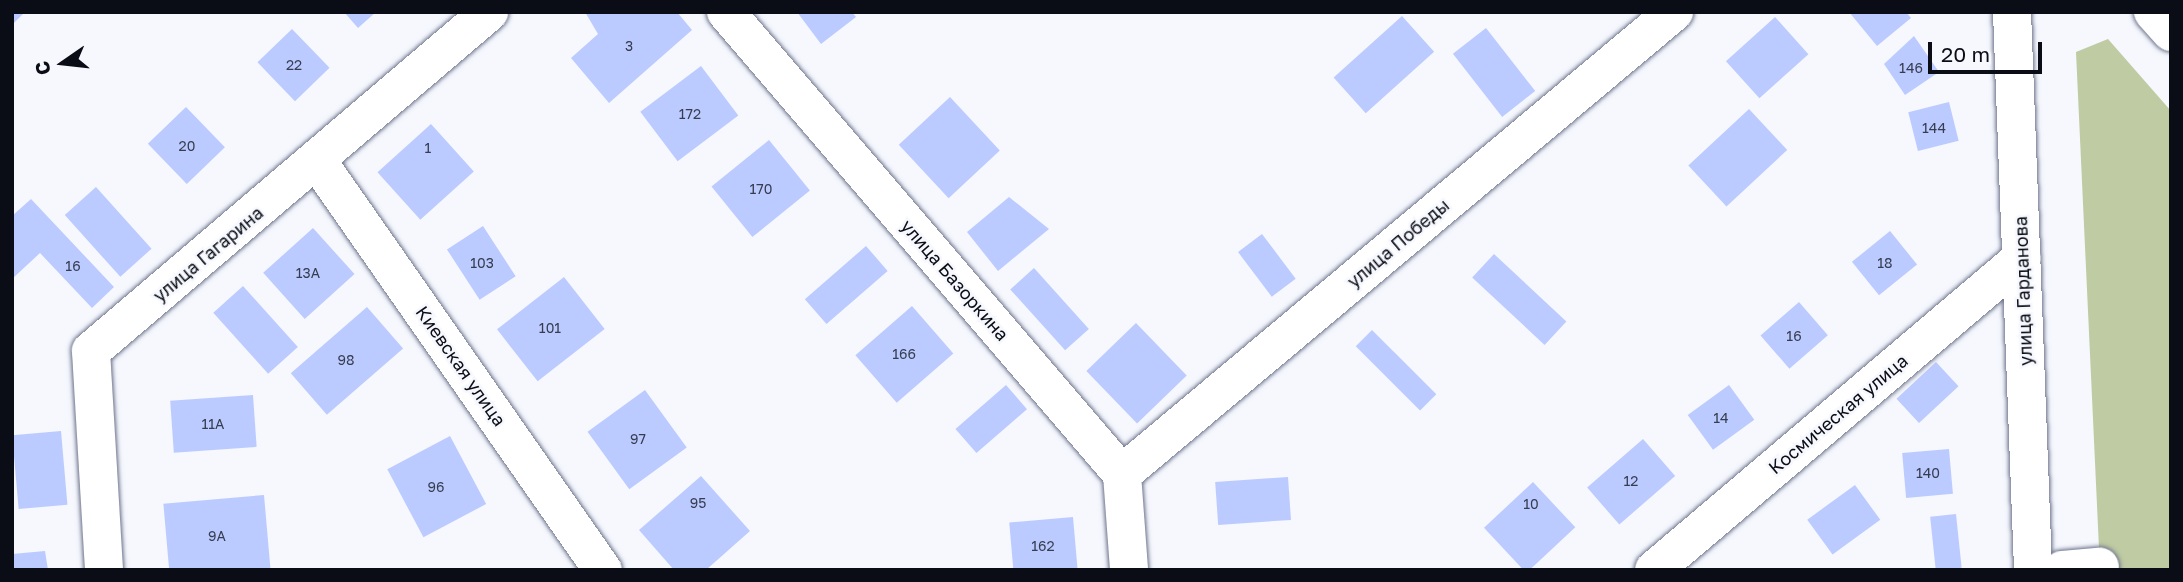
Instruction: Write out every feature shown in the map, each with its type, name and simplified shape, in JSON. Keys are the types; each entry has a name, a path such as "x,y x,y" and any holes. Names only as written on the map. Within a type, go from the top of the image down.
{"street":[{"name":"улица Гагарина","path":"104,570 91,351 318,162 489,12"},
{"name":"улица Базоркина","path":"726,12 1122,474"},
{"name":"улица Победы","path":"1122,474 1674,12"},
{"name":"улица Гарданова","path":"2012,12 2033,570"},
{"path":"2153,12 2171,32"},
{"name":"Киевская улица","path":"318,162 603,570"},
{"name":"Космическая улица","path":"1654,570 2022,258"},
{"path":"1122,474 1129,570"},
{"path":"2062,570 2100,567"}],"green space":[{"path":"2108,39 2171,111 2171,570 2100,570 2076,52"}],"building":[{"path":"12,12 25,12 14,23"},
{"path":"344,12 376,12 358,28"},
{"path":"585,12 677,12 692,30 609,103 571,58 598,34"},
{"path":"797,12 852,12 856,17 821,44"},
{"path":"1849,12 1906,12 1911,18 1877,46"},
{"path":"1402,16 1434,52 1366,113 1334,78"},
{"path":"1775,17 1808,54 1759,98 1726,61"},
{"path":"1486,28 1535,91 1502,117 1453,54"},
{"path":"292,29 330,68 295,101 257,62"},
{"path":"1914,36 1939,72 1905,95 1884,64"},
{"path":"701,66 738,116 678,161 640,112"},
{"path":"950,97 1000,150 949,198 899,145"},
{"path":"1949,102 1959,141 1918,151 1908,112"},
{"path":"186,107 225,147 187,184 148,144"},
{"path":"1749,109 1787,150 1726,207 1688,166"},
{"path":"431,124 474,172 420,220 377,172"},
{"path":"769,140 810,191 752,237 711,187"},
{"path":"96,187 152,249 120,277 65,215"},
{"path":"1009,197 1049,229 998,271 967,232"},
{"path":"31,199 114,287 92,308 40,253 12,279 12,216"},
{"path":"483,226 516,276 480,300 447,249"},
{"path":"313,228 354,274 305,319 263,273"},
{"path":"1890,231 1917,264 1879,295 1852,262"},
{"path":"1262,234 1296,279 1272,297 1238,252"},
{"path":"866,246 888,271 827,324 805,299"},
{"path":"1494,254 1566,322 1545,345 1472,277"},
{"path":"1034,268 1089,329 1065,350 1010,289"},
{"path":"564,277 605,329 538,381 497,329"},
{"path":"243,286 298,347 268,374 213,313"},
{"path":"1799,302 1828,335 1789,369 1761,335"},
{"path":"912,306 953,354 897,403 855,355"},
{"path":"367,307 403,349 327,415 291,373"},
{"path":"1136,323 1187,376 1137,423 1086,371"},
{"path":"1372,330 1436,394 1420,411 1356,346"},
{"path":"1936,362 1959,386 1919,423 1897,399"},
{"path":"1006,385 1027,409 976,453 955,429"},
{"path":"1729,385 1754,420 1713,450 1688,415"},
{"path":"645,390 687,447 629,489 588,432"},
{"path":"253,395 257,447 174,453 170,401"},
{"path":"61,431 67,505 19,509 12,435"},
{"path":"450,436 486,504 423,537 387,469"},
{"path":"1643,439 1675,476 1619,525 1587,488"},
{"path":"1949,449 1953,494 1906,498 1902,453"},
{"path":"701,476 750,531 706,570 674,570 639,530"},
{"path":"1288,477 1291,520 1218,525 1215,482"},
{"path":"1533,482 1575,527 1530,570 1523,570 1484,528"},
{"path":"1855,485 1880,520 1833,554 1807,520"},
{"path":"264,495 270,569 169,570 163,504"},
{"path":"1956,514 1962,568 1936,570 1930,517"},
{"path":"1073,517 1078,570 1013,570 1009,523"},
{"path":"45,551 48,570 12,570 12,554"}]}
